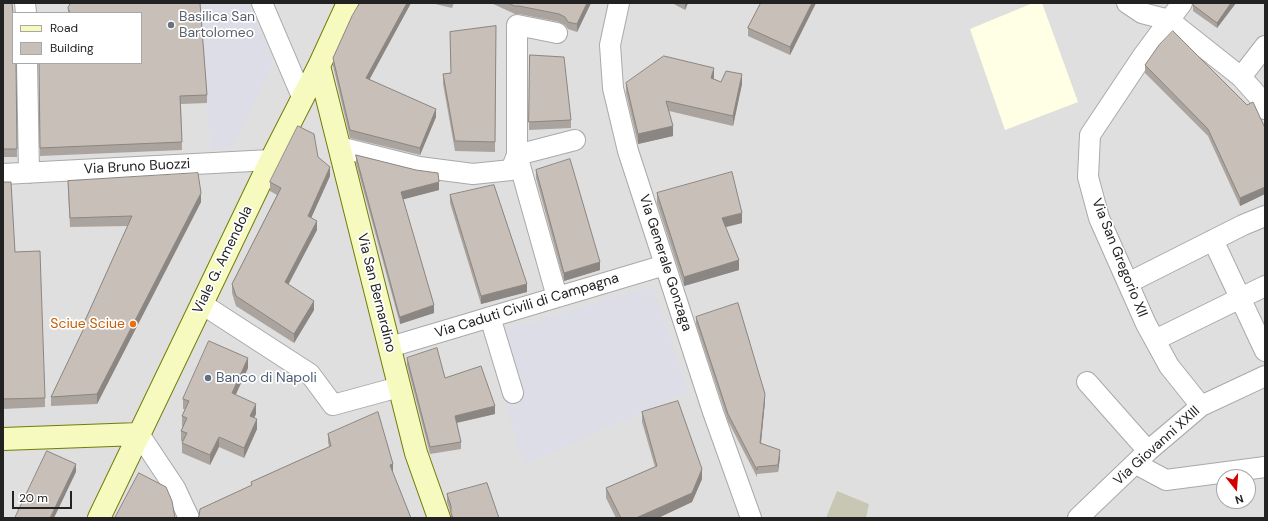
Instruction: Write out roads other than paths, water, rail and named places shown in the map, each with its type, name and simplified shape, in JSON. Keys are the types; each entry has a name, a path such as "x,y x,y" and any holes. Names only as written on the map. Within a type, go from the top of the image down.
{"street":[{"path":"262,3 303,99"},
{"name":"Viale G. Amendola","path":"99,518 271,160 319,66 348,3"},
{"name":"Via Generale Gonzaga","path":"619,3 610,45 613,88 628,150 745,516"},
{"path":"1127,3 1142,13 1169,20 1241,77 1259,97 1265,109"},
{"name":"Via San Gregorio XII","path":"1182,3 1142,57 1090,135 1088,177 1099,218 1146,324 1169,366 1201,406"},
{"path":"557,297 517,156 518,25 558,33"},
{"path":"1241,77 1265,46"},
{"path":"27,64 29,173"},
{"name":"Via San Bernardino","path":"319,66 399,388 416,452 439,518"},
{"path":"517,156 575,140"},
{"path":"339,147 419,167 473,174 511,170 517,156"},
{"name":"Via Bruno Buozzi","path":"3,174 271,160"},
{"path":"1128,283 1243,225 1265,216"},
{"path":"1213,240 1265,351"},
{"name":"Via Caduti Civili di Campagna","path":"390,347 665,265"},
{"path":"1155,340 1265,286"},
{"path":"202,304 310,374 333,405 399,388"},
{"path":"490,317 513,393"},
{"name":"Via Giovanni XXIII","path":"1078,518 1142,457 1201,406 1265,376"},
{"path":"1087,382 1142,457 1166,480 1265,467"},
{"path":"3,439 139,434 175,488 188,518"}],"place":[{"name":"Basilica San Bartolomeo","path":"171,25"},
{"name":"Sciue Sciue","path":"133,324"},
{"name":"Banco di Napoli","path":"208,378"}]}
